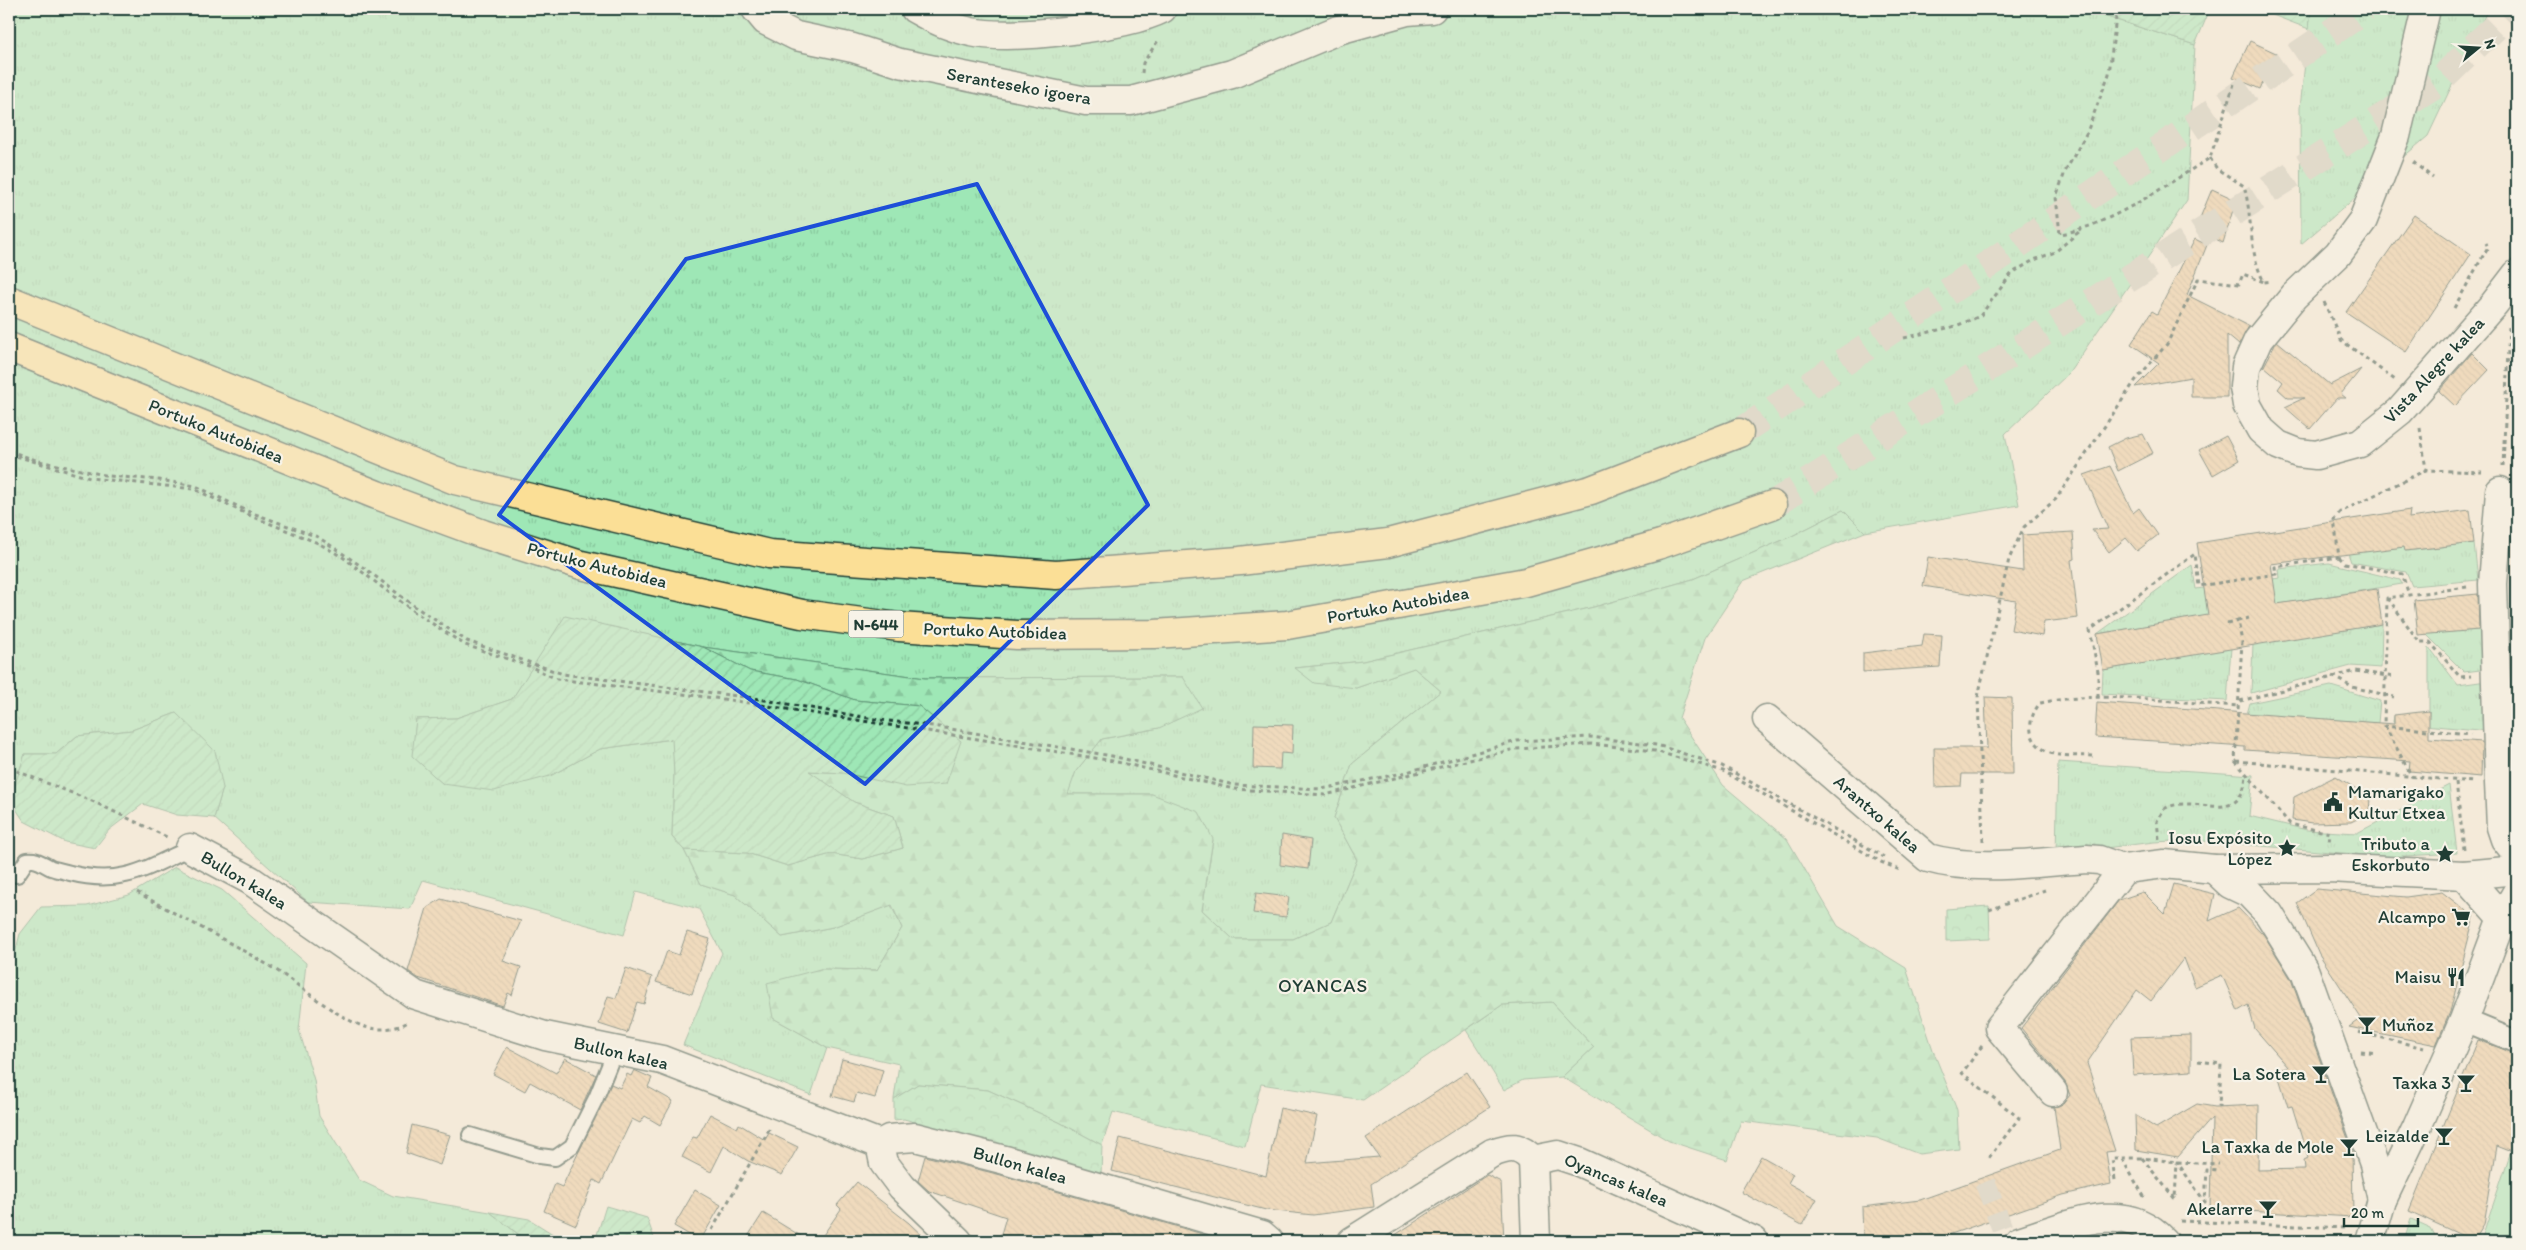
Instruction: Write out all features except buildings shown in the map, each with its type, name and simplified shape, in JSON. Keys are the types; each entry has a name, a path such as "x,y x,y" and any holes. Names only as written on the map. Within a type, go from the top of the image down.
{"highway":[{"path":"9,300 455,480 769,554 1056,575 1240,562 1388,543 1591,490 1739,433"},
{"name":"Portuko Autobidea","path":"9,347 368,492 484,534 582,565 802,614 899,627 1017,635 1155,634 1287,625 1526,582 1661,544 1772,505"}],"street":[{"name":"Seranteseko igoera","path":"756,9 766,21 796,36 853,48 900,63 1086,101 1130,101 1232,74 1338,30 1408,11 1432,9"},
{"path":"915,9 934,20 971,32 1007,34 1054,32 1116,23 1161,20"},
{"name":"Vista Alegre kalea","path":"2426,9 2396,136 2363,220 2338,254 2294,296 2258,340 2246,366 2244,386 2247,405 2261,430 2278,445 2298,453 2316,455 2360,443 2400,411 2415,395 2494,304 2517,274"},
{"path":"2507,487 2493,584 2495,675 2501,827 2505,839 2517,854"},
{"name":"Arantxo kalea","path":"1767,719 1928,858 1947,864 2098,860 2124,869 2164,864 2214,869 2291,870 2464,863 2517,870"},
{"name":"Bullon kalea","path":"190,848 250,880 415,995 546,1036 662,1060 781,1108 880,1144 889,1139 915,1137 1005,1160 1262,1235 1269,1241"},
{"path":"2464,863 2502,918"},
{"path":"2053,1092 1999,1028 2124,869"},
{"path":"2214,869 2230,884 2249,893 2269,914 2305,972 2374,1164 2382,1200"},
{"path":"2269,914 2269,891 2291,870"},
{"path":"2358,1235 2382,1200 2417,1127 2464,1020 2502,918 2517,892"},
{"path":"2464,1020 2517,1042"},
{"path":"880,1144 884,1163 902,1187 958,1241"},
{"path":"1352,1241 1492,1153 1510,1146 1523,1149 1533,1160 1536,1241"},
{"name":"Oyancas kalea","path":"1533,1160 1558,1155 1580,1162 1754,1241"},
{"path":"2019,1241 2096,1217 2120,1218 2154,1230 2170,1231"}],"lane":[{"path":"17,875 27,860 37,859 52,868 83,876 115,879 131,875 190,848"},
{"path":"470,1135 540,1156 555,1158 572,1146 596,1098 615,1051"}],"path":[{"path":"2081,230 2060,234 2056,197 2065,172 2088,132 2109,74 2117,9"},
{"path":"1120,100 1141,75 1143,63 1160,38 1161,20"},
{"path":"1904,338 1956,326 1980,316 2012,274 2034,260 2056,252 2081,230 2145,198 2210,158 2234,84"},
{"path":"2210,158 2217,168 2244,186 2248,200 2250,240 2258,270 2264,282"},
{"path":"2450,314 2488,246 2486,243"},
{"path":"1983,864 1978,697 2010,559 2024,527 2056,499 2135,381 2166,344 2198,280 2239,284 2243,274 2264,282 2279,281"},
{"path":"2313,278 2341,340 2415,395 2426,470"},
{"path":"2410,595 2402,574 2345,563 2339,557 2334,519 2340,512 2426,470 2507,487 2510,320"},
{"path":"9,453 40,462 109,476 159,480 196,486 247,511 318,537 467,641 563,674 753,698 880,720 933,726 1112,756 1234,785 1322,789 1403,773 1517,742 1590,737 1657,745 1722,766 1903,867"},
{"path":"9,453 42,466 90,478 194,489 249,515 318,543 344,558 413,611 465,645 529,666 557,679 732,701 997,742 1113,761 1234,789 1325,795 1515,749 1592,744 1655,751 1723,771 1881,862 1907,873"},
{"path":"2098,698 2098,672 2090,630 2195,554 2199,586 2276,574 2275,567 2339,557"},
{"path":"2387,598 2493,584"},
{"path":"2387,598 2419,642 2430,642 2460,677 2495,675"},
{"path":"2387,598 2387,676 2384,726 2412,777"},
{"path":"2227,624 2249,618"},
{"path":"2238,621 2242,642 2235,761 2290,824 2330,833"},
{"path":"2240,701 2331,675 2356,670 2394,677"},
{"path":"2331,675 2352,687 2394,696"},
{"path":"2093,756 2059,755 2045,751 2035,741 2030,729 2031,715 2040,703 2057,699 2098,698 2239,706"},
{"path":"2384,726 2497,736"},
{"path":"2235,761 2456,782 2464,863"},
{"name":"Bullon kalea","path":"9,768 92,801 190,848"},
{"path":"2160,842 2157,821 2164,809 2176,806 2230,805 2240,799 2244,793 2246,774"},
{"path":"115,879 276,970 344,1017 364,1026 390,1029 402,1026 423,1011 432,1000"},
{"path":"1988,910 2051,888"},
{"path":"2358,1032 2449,1054"},
{"path":"1984,1042 1962,1073 2019,1118 1988,1159"},
{"path":"2353,1051 2376,1054"},
{"path":"2198,1061 2221,1064 2219,1107"},
{"path":"712,1230 781,1108"},
{"path":"2115,1180 2112,1158 2142,1158 2218,1164"},
{"path":"2142,1158 2176,1199 2177,1162"},
{"path":"2122,1159 2150,1206"},
{"path":"2177,1162 2205,1202 2207,1170 2218,1171"},
{"path":"2170,1231 2358,1235"}],"highlighted area":[{"path":"977,184 1148,505 865,784 499,515 686,259"}],"green space":[{"path":"9,9 2082,9 2195,45 2187,200 2069,373 2005,434 2019,505 1865,532 1843,510 1792,536 1693,579 1594,607 1363,661 1295,668 1356,688 1414,668 1441,691 1352,764 1334,818 1357,860 1331,922 1293,939 1233,939 1202,910 1213,840 1152,794 1067,794 1076,771 1102,739 1159,728 1183,677 925,678 703,647 566,617 512,699 456,718 416,719 413,756 443,784 550,776 600,749 673,739 672,837 684,850 701,884 735,895 782,937 833,927 891,905 902,928 877,970 820,969 773,1018 827,1048 811,1095 683,1045 722,953 699,909 636,892 624,935 423,880 410,909 308,902 214,818 223,788 176,713 132,730 77,736 56,754 25,754 10,800"},
{"path":"2082,9 2210,9 2195,45"},
{"path":"2257,9 2311,9 2309,29"},
{"path":"2311,9 2488,9 2428,136 2301,244 2300,108"},
{"path":"1843,510 1865,532 1743,581 1705,638 1679,718 1723,785 1787,839 1838,926 1906,968 1934,1053 1957,1110 1959,1149 1919,1154 1877,1138 1741,1121 1727,1160 1669,1141 1562,1077 1594,1047 1552,1002 1502,1005 1363,1100 1261,1084 1245,1146 1113,1112 1102,1145 1059,1122 988,1090 918,1084 894,1099 899,1064 827,1048 773,1018 767,983 820,969 877,970 902,928 892,905 833,927 782,937 735,895 701,884 684,850 747,853 788,866 831,854 863,859 903,848 894,816 854,802 807,771 843,773 919,706 855,700 797,679 750,671 703,647 925,678 1183,677 1202,708 1159,728 1102,739 1076,771 1068,794 1152,794 1199,812 1213,839 1202,910 1233,939 1293,939 1331,922 1357,860 1334,818 1352,764 1441,691 1414,668 1356,688 1314,683 1295,668 1363,661 1594,607 1693,579 1792,536"},
{"path":"2474,543 2478,580 2412,586 2406,572 2351,562 2348,553 2404,547 2406,551"},
{"path":"2329,563 2400,580 2402,584 2097,634 2192,565 2196,589 2280,578 2279,569"},
{"path":"565,616 703,647 750,671 797,679 855,700 919,706 961,741 946,784 906,787 843,773 809,771 854,802 894,816 903,848 863,859 831,854 788,866 747,853 684,850 672,837 674,774 672,739 600,749 550,776 494,791 443,784 412,756 416,719 456,718 512,699"},
{"path":"2382,624 2381,668 2351,666 2251,693 2253,644"},
{"path":"2487,629 2488,669 2464,672 2426,634"},
{"path":"2429,647 2458,685 2487,681 2489,731 2393,722 2394,716 2429,716"},
{"path":"2231,648 2227,701 2102,694 2103,670"},
{"path":"2331,686 2380,701 2378,723 2247,714 2250,703"},
{"path":"176,713 215,751 223,788 214,818 177,815 143,804 109,830 95,848 65,842 24,821 10,800 25,754 56,754 77,736 132,730"},
{"path":"2058,762 2253,775 2249,816 2307,830 2357,833 2449,785 2457,853 2388,857 2192,840 2154,842 2056,854"},
{"path":"175,867 222,890 306,963 299,1030 314,1080 319,1116 359,1180 393,1196 490,1212 527,1241 9,1241 9,975 20,934 41,907 87,906 129,895"},
{"path":"1989,906 1990,939 1946,941 1946,909"},
{"path":"1552,1002 1594,1047 1562,1077 1523,1080 1504,1090 1466,1030 1502,1005"},
{"path":"918,1084 988,1090 1059,1122 1102,1145 1101,1175 904,1119 894,1120 894,1099"},
{"path":"2510,1154 2517,1156 2517,1241 2481,1241"},
{"path":"606,1206 647,1218 655,1241 595,1241"},
{"path":"490,1212 529,1219 564,1241 527,1241"},
{"path":"2411,1219 2431,1228 2438,1241 2404,1241"}],"tunnel":[{"path":"1739,433 2366,9"},
{"path":"1772,505 2437,83 2514,9"},
{"path":"1985,1182 2002,1228"}],"place":[{"name":"Mamarigako Kultur Etxea","path":"2333,802"},
{"name":"Iosu Expósito López","path":"2287,848"},
{"name":"Tributo a Eskorbuto","path":"2445,854"},
{"name":"Alcampo","path":"2461,917"},
{"name":"Maisu","path":"2456,977"},
{"name":"Muñoz","path":"2367,1025"},
{"name":"La Sotera","path":"2321,1074"},
{"name":"Taxka 3","path":"2466,1083"},
{"name":"Leizalde","path":"2444,1136"},
{"name":"La Taxka de Mole","path":"2349,1147"},
{"name":"Akelarre","path":"2268,1209"}],"district":[{"name":"OYANCAS","path":"1323,985"}]}
